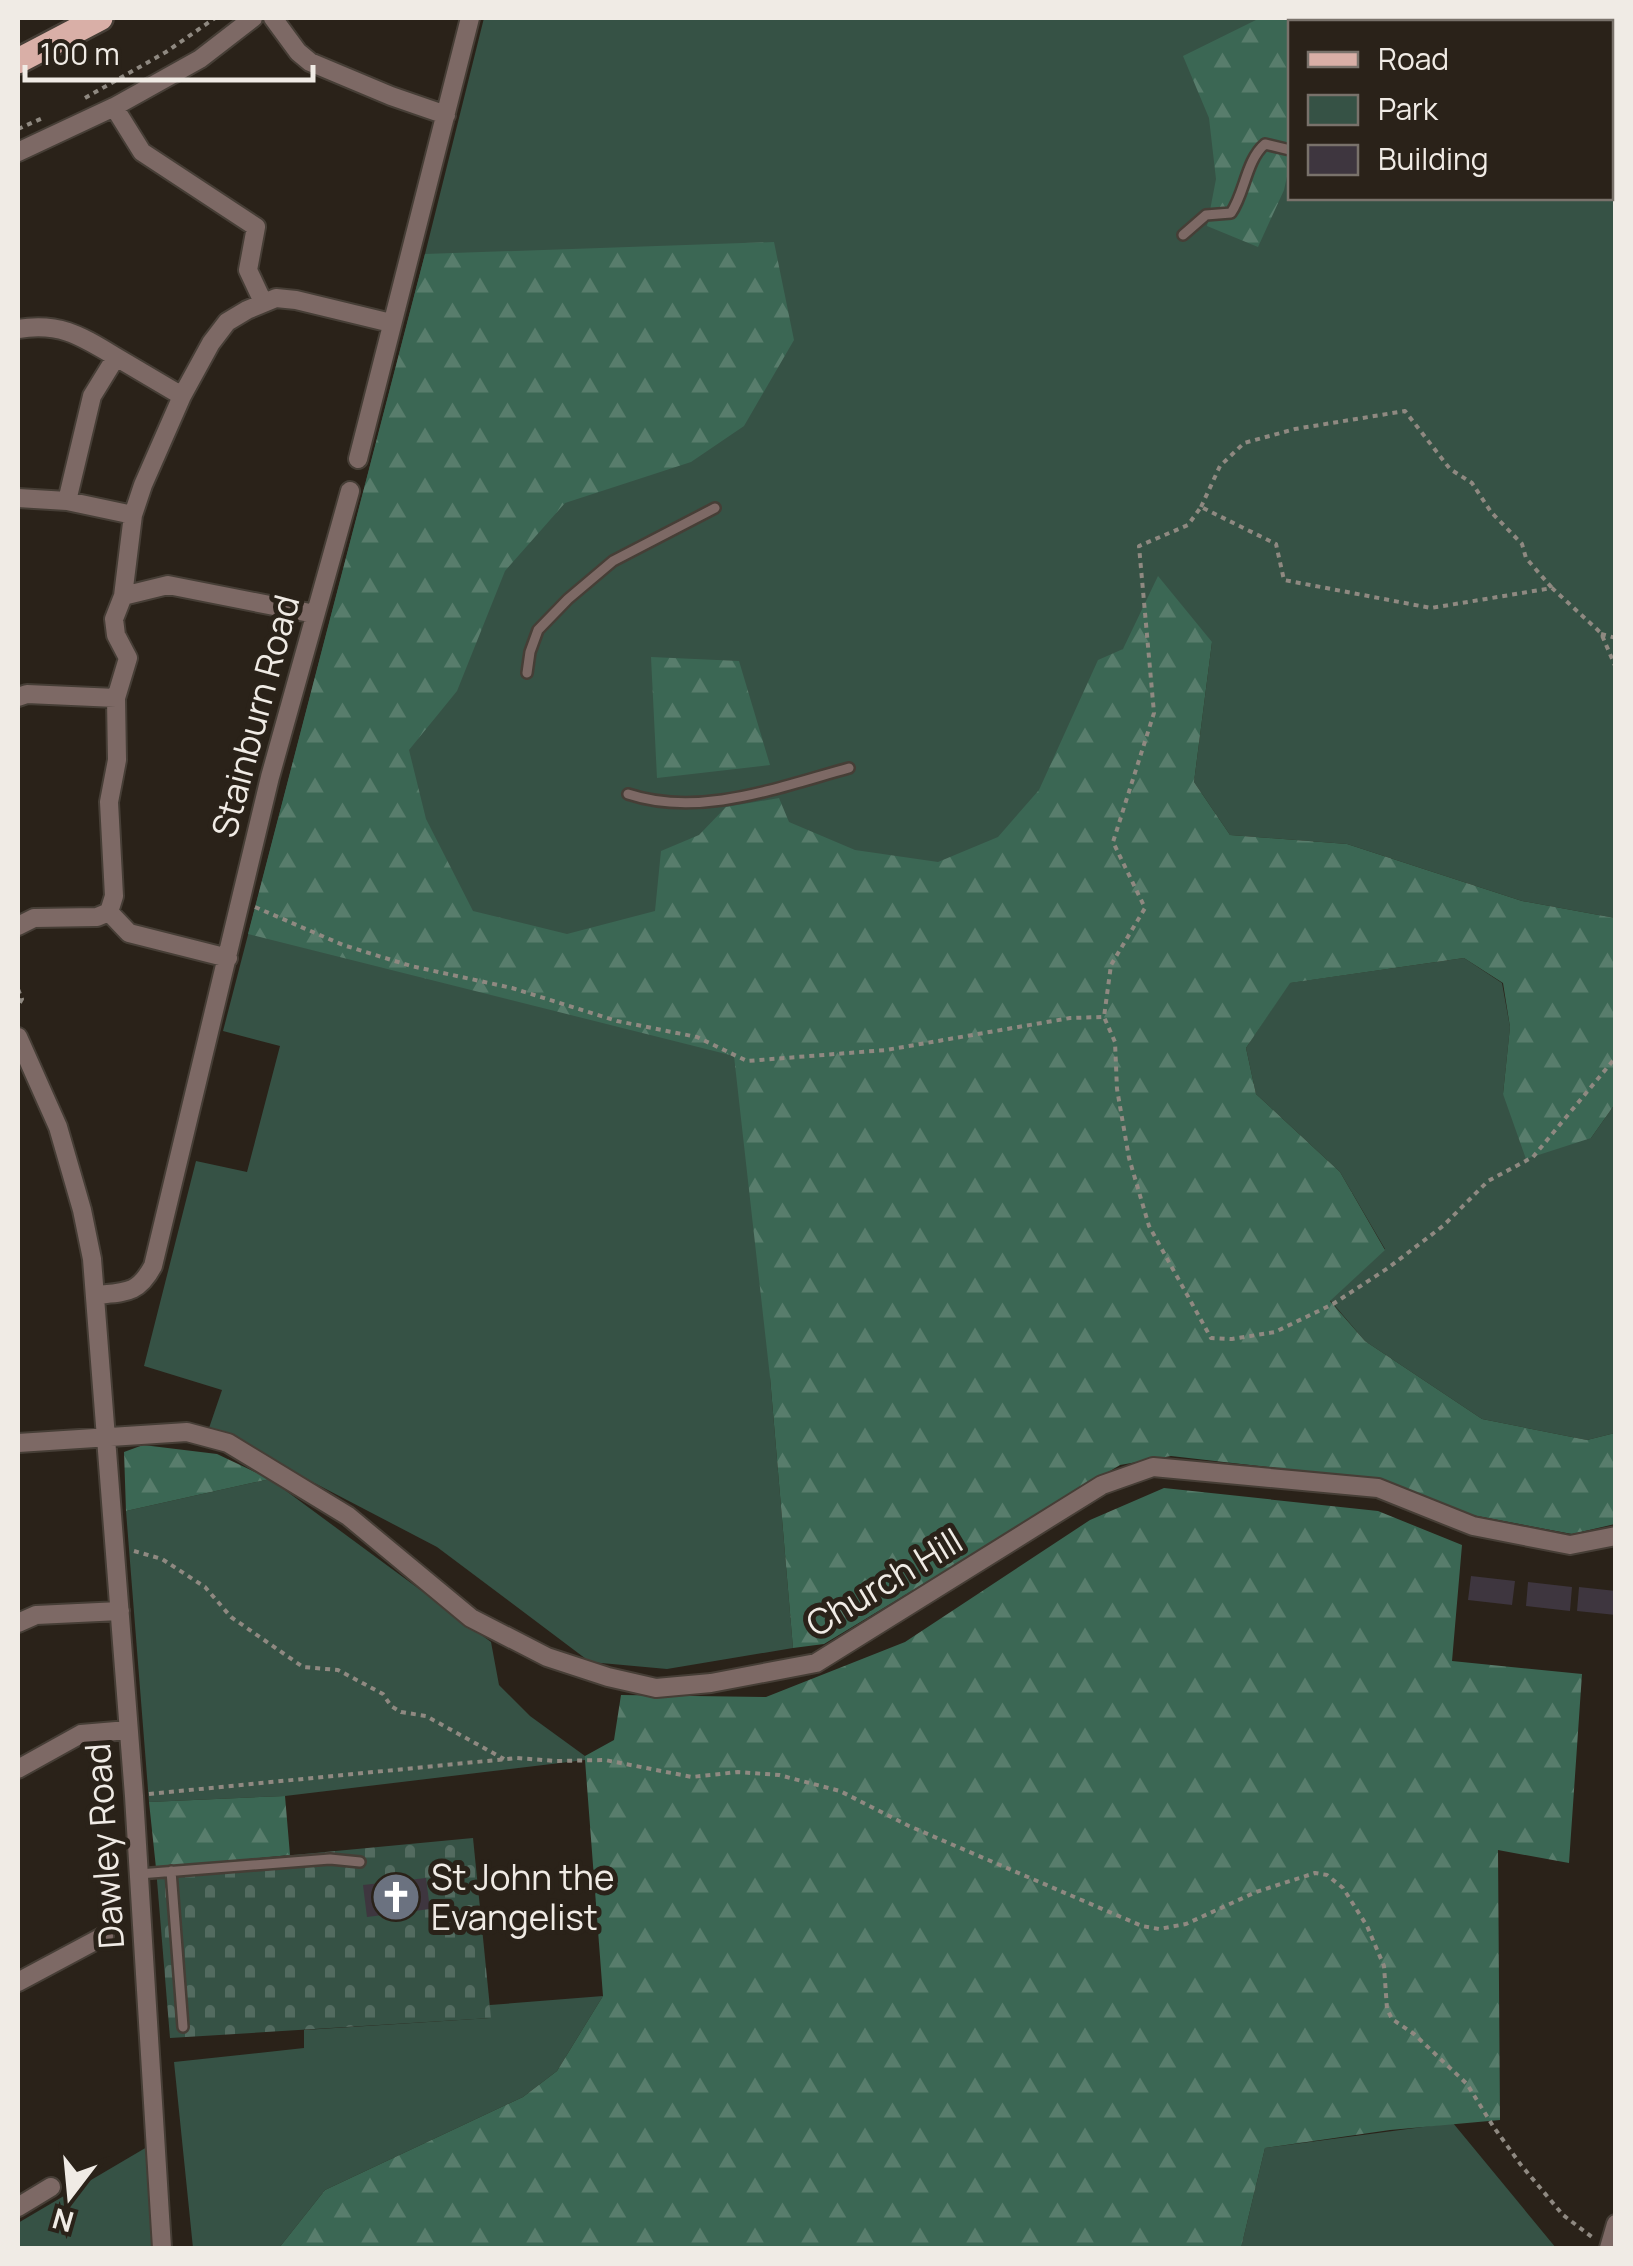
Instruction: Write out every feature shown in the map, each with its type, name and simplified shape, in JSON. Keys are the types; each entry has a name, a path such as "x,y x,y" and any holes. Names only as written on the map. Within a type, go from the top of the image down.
{"main road":[{"path":"18,62 100,18"}],"street":[{"path":"18,152 114,107 200,59 253,18"},
{"path":"273,18 310,62 446,114"},
{"path":"358,459 470,18"},
{"path":"114,107 142,152 256,227 248,270 263,302"},
{"path":"109,912 114,896 109,802 117,760 116,698 128,658 116,635 114,619 123,596 134,515 143,484 182,396 227,322 263,302 276,298 296,300 392,323"},
{"path":"18,329 39,326 78,334 182,396"},
{"path":"67,501 92,396 116,357"},
{"name":"Stainburn Road","path":"96,1295 124,1292 144,1284 153,1266 270,777 350,491"},
{"path":"18,498 67,501 134,515"},
{"path":"123,596 168,585 315,614"},
{"path":"18,697 26,694 116,698"},
{"path":"18,926 34,918 97,917 109,912"},
{"path":"109,912 129,933 228,958"},
{"name":"Dawley Road","path":"18,1037 58,1127 82,1210 96,1295 134,1796 162,2248"},
{"name":"Church Hill","path":"18,1443 187,1432 228,1443 348,1516 471,1618 547,1657 656,1688 710,1683 816,1664 1102,1485 1153,1467 1378,1488 1473,1526 1570,1546 1616,1536"},
{"path":"18,1623 36,1615 120,1611"},
{"path":"18,1768 81,1734 128,1730"},
{"path":"18,1982 104,1936"},
{"path":"18,2207 51,2187"},
{"path":"1609,2247 1616,2224"}],"lane":[{"path":"1183,234 1206,215 1231,214 1257,151 1264,144 1288,150"},
{"path":"527,673 538,630 568,599 613,561 715,508"},
{"path":"628,794 654,802 706,802 849,768"},
{"path":"139,1874 330,1859 360,1862"},
{"path":"171,1871 183,2027"}],"path":[{"path":"81,101 166,52 215,18"},
{"path":"18,130 49,115"},
{"path":"1616,668 1601,634 1552,588 1526,558 1522,544 1491,512 1472,484 1450,469 1405,411 1295,429 1244,442 1220,466 1188,525 1139,546 1154,714 1113,842 1145,908 1112,965 1104,1017 1114,1042 1126,1141 1148,1226 1211,1338 1275,1332 1333,1304 1388,1268 1443,1226 1488,1181 1533,1156 1616,1057"},
{"path":"1201,507 1276,544 1284,580 1431,608 1552,588"},
{"path":"1601,634 1616,638"},
{"path":"241,901 342,945 411,966 512,988 617,1021 697,1037 747,1061 886,1050 1070,1018 1104,1017"},
{"path":"18,989 22,999 18,1006"},
{"path":"115,1546 162,1559 204,1587 231,1617 303,1667 338,1670 382,1694 401,1712 426,1716 504,1759"},
{"path":"134,1796 504,1759 606,1760 692,1776 738,1772 780,1775 840,1791 909,1826 1142,1926 1159,1929 1186,1924 1256,1892 1315,1873 1326,1875 1343,1888 1367,1926 1384,1966 1387,2009 1392,2018 1468,2084 1493,2126 1563,2215 1609,2247"}],"green space":[{"path":"484,18 1615,18 1615,918 1522,901 1347,844 1230,835 1194,782 1212,642 1123,649 770,1377 793,1648 667,1669 590,1662 437,1547 209,1428 222,1390 144,1366 196,1161 247,1172 280,1046 223,1031"},
{"path":"1260,18 1327,18 1288,20 1288,172 1258,247 1207,226 1216,179 1209,118 1183,56"},
{"path":"774,242 794,340 744,426 691,462 565,503 505,571 457,691 409,750 426,819 473,911 567,934 655,911 661,851 699,835 726,807 779,798 789,822 855,850 938,862 998,837 1039,790 1098,660 1123,649 1158,576 1212,642 1194,782 1230,835 1347,844 1522,901 1615,918 1615,1104 1591,1138 1526,1159 1503,1094 1510,1027 1503,983 1464,958 1290,983 1246,1048 1256,1094 1340,1172 1385,1250 1330,1301 1365,1341 1482,1419 1587,1440 1615,1433 1615,1524 1572,1534 1472,1515 1356,1477 1171,1456 1120,1465 824,1644 793,1648 770,1377 734,1056 248,934 425,254"},
{"path":"651,657 739,661 770,765 657,778"},
{"path":"1464,958 1502,983 1510,1027 1503,1094 1591,1138 1615,1104 1615,1433 1587,1440 1482,1419 1365,1341 1330,1300 1385,1249 1340,1172 1256,1094 1246,1048 1289,983"},
{"path":"143,1445 217,1454 270,1479 126,1511 124,1452"},
{"path":"270,1479 491,1642 499,1685 530,1716 585,1756 585,1760 285,1796 149,1802 126,1511"},
{"path":"1164,1488 1378,1511 1462,1545 1452,1661 1582,1674 1569,1863 1498,1850 1500,2120 1390,2130 1265,2148 1241,2248 279,2248 325,2190 523,2097 557,2071 603,1996 585,1756 614,1740 621,1695 766,1697 905,1642 1090,1520"},
{"path":"285,1796 290,1855 156,1868 149,1802"},
{"path":"473,1838 491,2018 170,2038 156,1868"},
{"path":"603,1996 557,2071 523,2097 325,2190 279,2248 193,2248 174,2062 304,2048 304,2030 490,2018 490,2005"},
{"path":"1453,2123 1556,2248 1241,2248 1265,2148"},
{"path":"147,2147 152,2248 18,2248 18,2223"}],"building":[{"path":"1471,1576 1515,1581 1512,1605 1468,1600"},
{"path":"1528,1582 1572,1587 1570,1611 1526,1606"},
{"path":"1579,1587 1616,1591 1616,1615 1577,1611"},
{"name":"St John the Evangelist","path":"426,1878 430,1909 367,1917 363,1885"}],"place":[{"name":"St John the Evangelist","path":"396,1897"}]}
